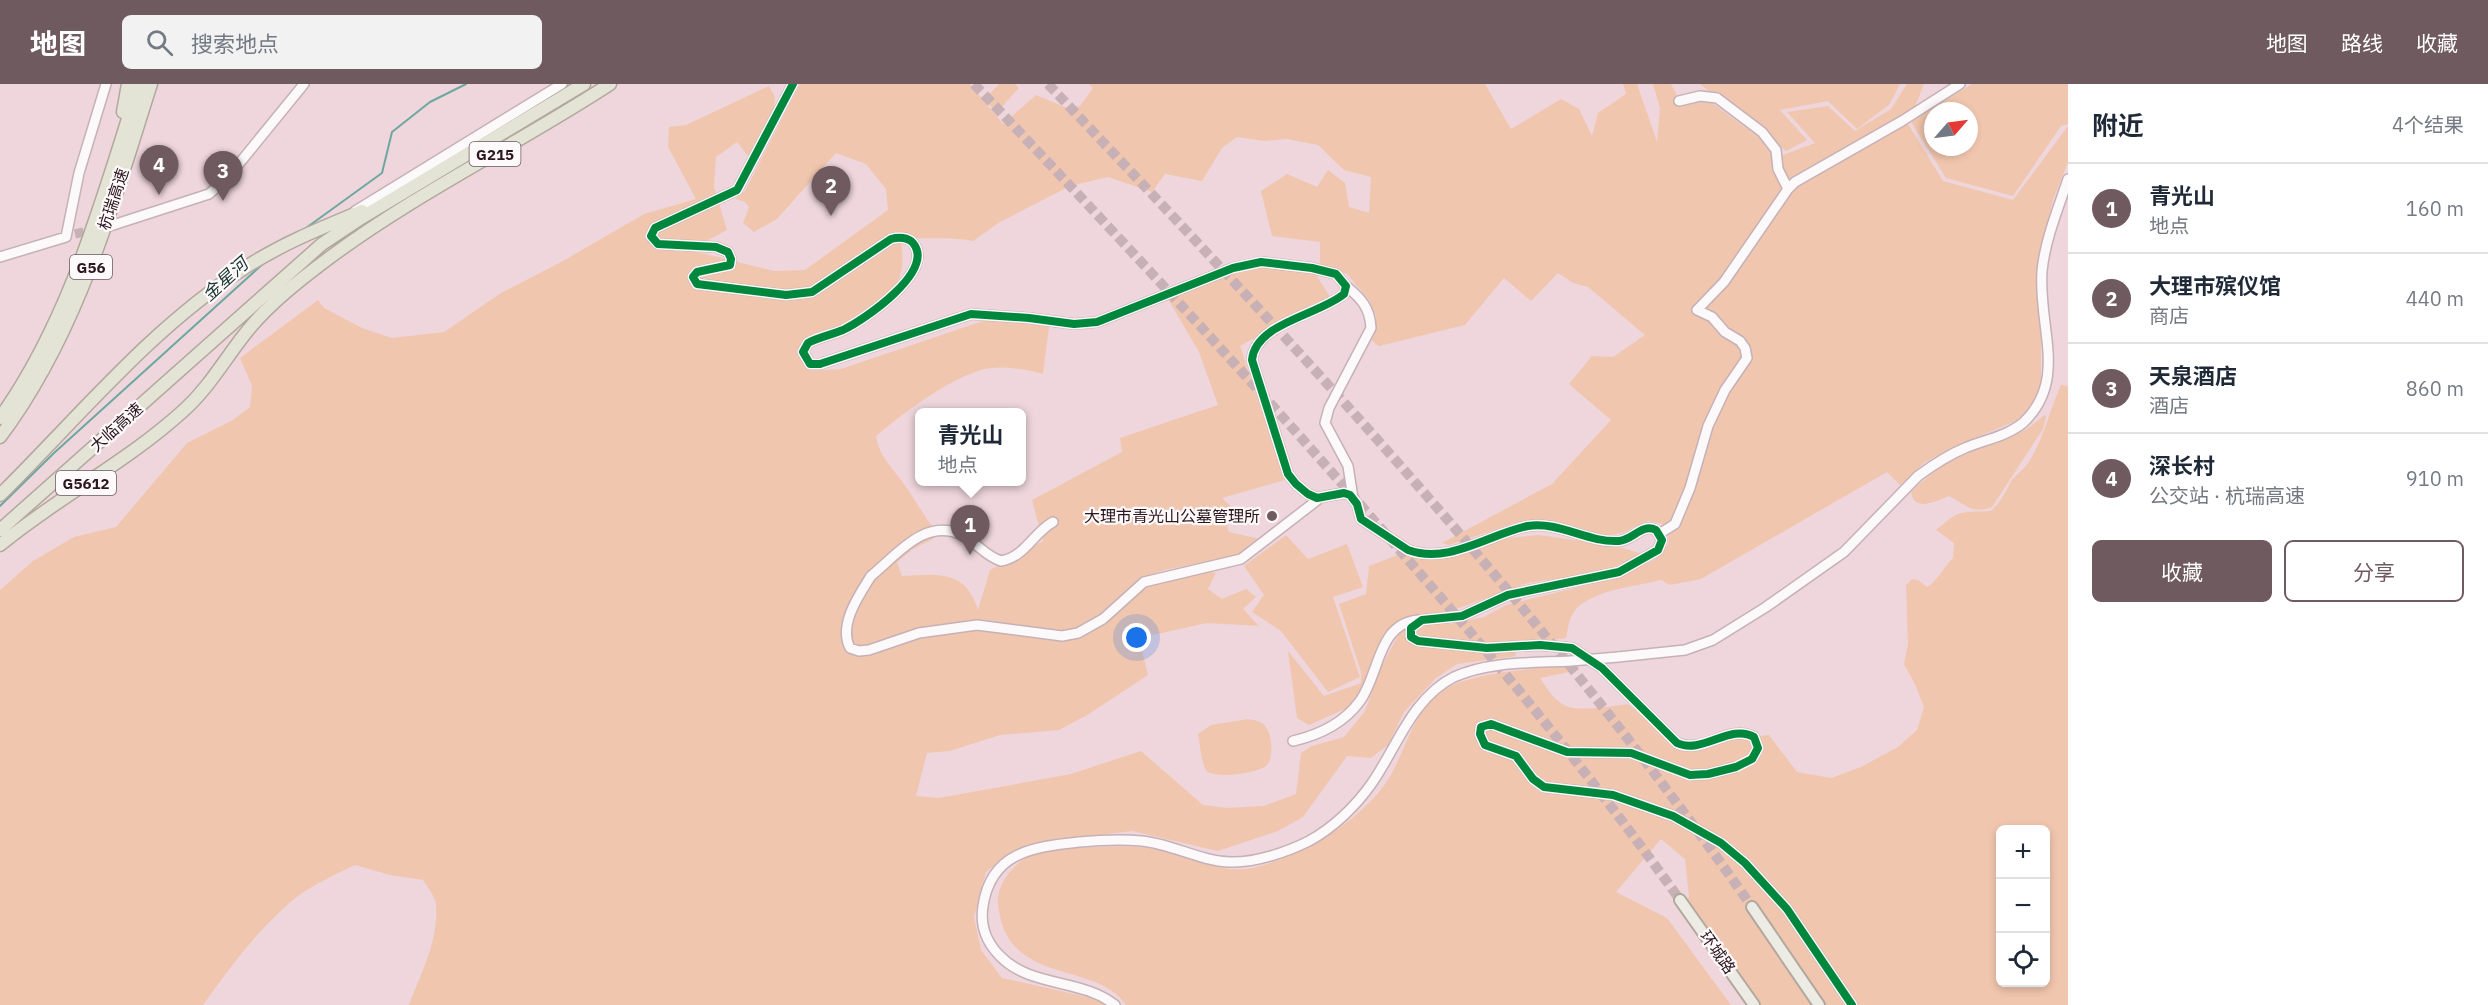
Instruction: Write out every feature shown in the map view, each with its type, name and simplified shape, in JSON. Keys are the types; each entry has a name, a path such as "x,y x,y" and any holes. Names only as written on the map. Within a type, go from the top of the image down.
{"highway":[{"path":"110,173 128,84"},
{"name":"杭瑞高速","path":"0,418 29,373 57,320 80,264 139,84"},
{"name":"杭瑞高速","path":"0,437 39,378 75,306 91,267 151,84"},
{"path":"134,137 157,84"},
{"name":"G215","path":"0,495 119,372 182,314 226,281 273,251 397,197 584,84"},
{"name":"G215","path":"405,208 610,84"},
{"path":"397,197 405,208"},
{"name":"大临高速","path":"0,530 322,244 397,197"},
{"name":"大临高速","path":"0,545 37,516 127,455 172,420 196,398 250,327 274,303 328,259 405,208"}],"main road":[{"name":"环城路","path":"1680,900 1754,1005"},
{"path":"1752,907 1819,1005"}],"street":[{"path":"0,257 70,235 79,173 106,84"},
{"path":"110,226 209,194 230,176 304,84"},
{"path":"345,218 391,187 562,84"},
{"path":"793,84 738,190 655,228 651,235 658,244 716,247 728,252 731,259 730,265 698,271 693,277 697,284 786,295 812,292 889,240 900,238 912,242 917,255 916,264 909,277 882,305 857,322 843,330 808,343 803,352 807,362 813,365 971,314 1074,324 1097,322 1233,268 1254,262 1284,264 1333,273 1341,278 1366,306 1370,316 1371,328 1329,408 1325,423 1348,466 1353,498 1359,515 1365,522 1408,550 1416,552 1454,551 1529,526 1558,528 1618,541 1648,527 1659,534 1662,542 1658,550 1619,572 1508,595 1458,617 1403,624 1388,636 1370,684 1354,709 1331,727 1293,741"},
{"path":"1659,534 1675,524 1690,488 1708,426 1725,390 1747,358 1745,348 1740,341 1725,332 1712,317 1697,310 1724,282 1788,189 1812,171 1902,121 1960,84"},
{"path":"1679,101 1700,96 1717,98 1762,132 1776,150 1778,169 1788,189"},
{"path":"1115,1005 1092,993 1023,973 1009,964 992,947 984,930 983,903 990,883 1005,864 1035,847 1097,841 1142,841 1232,862 1255,859 1298,846 1329,828 1360,798 1372,783 1413,716 1433,691 1465,673 1489,668 1685,650 1713,640 1766,607 1844,552 1901,493 1931,466 1964,448 2020,426 2032,414 2049,388 2051,378 2051,360 2042,304 2042,270 2049,238 2068,179"},
{"path":"1320,498 1308,494 1288,474 1252,356 1258,342 1264,336 1334,301 1344,294 1346,286"},
{"path":"1053,522 1040,531 1029,546 1001,561 963,536 950,531 932,531 918,537 871,576 867,582 848,620 846,635 850,648 859,651 869,650 918,633 977,625 1062,636 1078,633 1103,619 1129,593 1144,582 1241,559 1320,498 1344,493 1353,498"},
{"path":"1422,620 1411,628 1410,634 1414,640 1487,648 1557,645 1579,651 1602,668 1673,740 1682,745 1700,744 1738,734 1755,737 1758,748 1755,755 1748,761 1723,771 1690,775 1631,753 1567,752 1491,724 1483,726 1479,734 1485,745 1516,756 1533,779 1544,787 1613,795 1673,816 1721,843 1745,863 1788,909 1852,1005"},
{"path":"1525,645 1528,664"}],"shaded area":[{"path":"800,84 970,84 1003,124 1036,95 1067,108 1080,106 1093,88 1089,84 1485,84 1511,129 1561,99 1579,109 1592,136 1598,113 1626,94 1623,84 1637,84 1657,142 1660,108 1653,84 1671,84 1682,105 1696,102 1712,103 1783,155 1815,143 1787,112 1828,106 1855,131 1891,109 1907,84 1924,84 1908,124 1924,150 1924,156 1928,156 1943,181 2013,200 2068,126 2068,162 2053,200 2037,267 2041,328 2041,387 2037,403 2016,421 1951,448 1924,463 1900,485 1887,472 1701,579 1670,585 1661,580 1605,593 1585,602 1574,611 1566,638 1513,645 1516,656 1457,664 1436,678 1404,712 1388,745 1371,758 1347,756 1303,817 1278,831 1218,851 1132,831 1057,840 1015,850 986,872 974,917 981,950 1002,978 1101,1000 1104,1005 409,1005 432,944 436,918 434,898 423,880 390,875 355,865 311,887 284,908 247,947 203,1005 0,1005 0,590 33,561 74,537 116,527 187,443 233,420 250,407 252,386 240,358 318,300 324,308 362,328 392,338 444,332 501,293 563,261 644,214 696,199 668,147 669,127 686,125 769,86 775,97 774,110 748,156 737,142 716,157 714,187 727,230 689,250 774,271 805,270 888,210 886,189 866,164 836,153 777,219 754,232 743,223 749,207 745,202 735,199 745,191","holes":["1237,137 1264,141 1287,139 1318,145 1344,170 1371,177 1369,213 1349,207 1345,183 1328,170 1317,187 1287,174 1261,191 1272,236 1320,242 1320,264 1347,274 1369,300 1376,316 1372,341 1379,346 1465,325 1504,278 1531,301 1558,273 1573,283 1588,287 1645,335 1613,357 1592,356 1569,384 1611,420 1552,484 1442,543 1449,545 1518,522 1562,523 1604,536 1622,533 1648,521 1663,524 1669,535 1668,544 1656,559 1616,578 1506,605 1484,617 1449,624 1456,609 1528,583 1603,572 1643,554 1611,545 1539,535 1497,539 1437,560 1403,553 1369,566 1366,594 1339,604 1361,672 1361,683 1324,696 1288,651 1297,718 1309,725 1347,708 1366,684 1386,634 1399,634 1380,669 1365,711 1344,737 1312,746 1301,753 1296,794 1264,806 1227,808 1203,805 1141,751 1071,774 939,798 916,796 927,753 950,751 1000,735 1059,730 1089,714 1148,675 1139,638 1207,623 1259,626 1243,609 1256,597 1246,589 1222,599 1208,589 1216,573 1199,570 1155,579 1102,621 1077,634 1110,613 1147,576 1164,570 1239,555 1260,539 1229,532 1227,526 1237,512 1222,498 1285,480 1240,346 1330,297 1315,273 1264,265 1218,278 1168,299 1199,352 1218,405 1120,438 1122,452 1032,500 1043,541 990,570 978,610 973,597 958,581 938,575 902,576 897,562 913,549 933,539 936,531 883,456 876,436 911,408 939,390 978,371 1002,368 1043,374 1049,327 1017,321 983,321 841,369 823,370 807,365 805,342 857,320 881,304 897,283 901,272 901,237 973,241 1000,222 1070,186 1108,177 1152,192 1165,174 1202,181 1222,148","981,619 1051,633 983,631"]},
{"path":"999,84 1015,84 1019,88 997,112 984,100"},
{"path":"1700,84 1900,84 1889,105 1857,129 1828,101 1780,110 1807,140 1786,151"},
{"path":"1972,84 2068,84 2068,124 2061,126 2013,196 1946,178 1932,156 1978,156 1978,102 1943,102"},
{"path":"1924,114 1924,143 1911,122"},
{"path":"2061,385 2068,386 2068,1005 1758,1005 1682,902 1689,897 1685,859 1661,839 1616,892 1667,918 1731,1005 1126,1005 1114,992 1098,983 1043,965 1026,956 1012,943 1002,924 998,900 1003,882 1018,863 1038,851 1058,848 1135,847 1169,852 1210,865 1242,869 1271,863 1310,846 1347,822 1378,793 1395,768 1423,709 1431,700 1454,685 1488,675 1581,664 1574,671 1540,678 1554,697 1562,704 1572,708 1588,709 1628,704 1683,750 1699,750 1735,738 1769,735 1797,772 1831,778 1861,767 1898,747 1917,730 1924,707 1904,664 1908,644 1906,585 1912,579 1918,580 1927,587 1934,581 1953,558 1954,543 1936,530 1961,513 1991,511 2003,497 2012,480 2034,454"},
{"path":"2044,415 2046,416 2043,429 1992,507 1973,509 1949,496 1926,504 1916,502 1913,498 1911,492 1947,463 2015,435"},
{"path":"1286,535 1308,559 1347,544 1363,587 1333,597 1360,677 1328,692 1281,631 1252,612 1264,595 1244,566"},
{"path":"1248,719 1262,723 1267,729 1271,739 1271,751 1267,765 1255,771 1226,775 1217,775 1206,770 1198,734 1211,725"}],"waterway":[{"name":"金星河","path":"306,228 382,173 392,132 430,102 466,84"},
{"name":"金星河","path":"0,506 54,453 265,262"}],"tunnel":[{"path":"974,84 1085,201 1303,440 1480,643 1616,813 1680,900"},
{"path":"1048,84 1325,381 1504,586 1673,798 1752,907"},
{"path":"75,234 96,229"}],"cycle path":[{"path":"793,84 737,190 655,228 651,236 658,244 716,247 728,252 731,259 730,265 697,272 693,277 697,284 786,295 812,292 891,239 903,238 911,241 917,254 915,267 906,280 880,305 853,325 808,343 803,352 810,364 820,364 971,314 1074,324 1097,322 1233,268 1261,262 1312,268 1336,274 1346,286 1344,294 1276,328 1256,347 1252,360 1288,474 1308,494 1317,498 1344,493 1350,495 1357,504 1361,519 1408,550 1423,554 1454,551 1528,526 1540,525 1562,529 1607,541 1624,540 1646,529 1656,530 1662,540 1658,550 1619,572 1508,595 1462,616 1422,620 1411,628 1411,637 1418,641 1487,648 1540,645 1572,648 1602,668 1677,743 1687,746 1696,745 1735,734 1754,737 1758,748 1752,759 1736,767 1708,774 1690,775 1631,753 1567,752 1491,724 1481,727 1480,734 1485,745 1516,756 1533,779 1544,787 1613,795 1673,816 1721,843 1745,863 1787,909 1852,1005"}],"place":[{"name":"深长村","path":"159,195"},
{"name":"天泉酒店","path":"223,201"},
{"name":"大理市殡仪馆","path":"831,216"},
{"name":"大理市青光山公墓管理所","path":"1272,516"},
{"name":"青光山","path":"970,555"}]}
